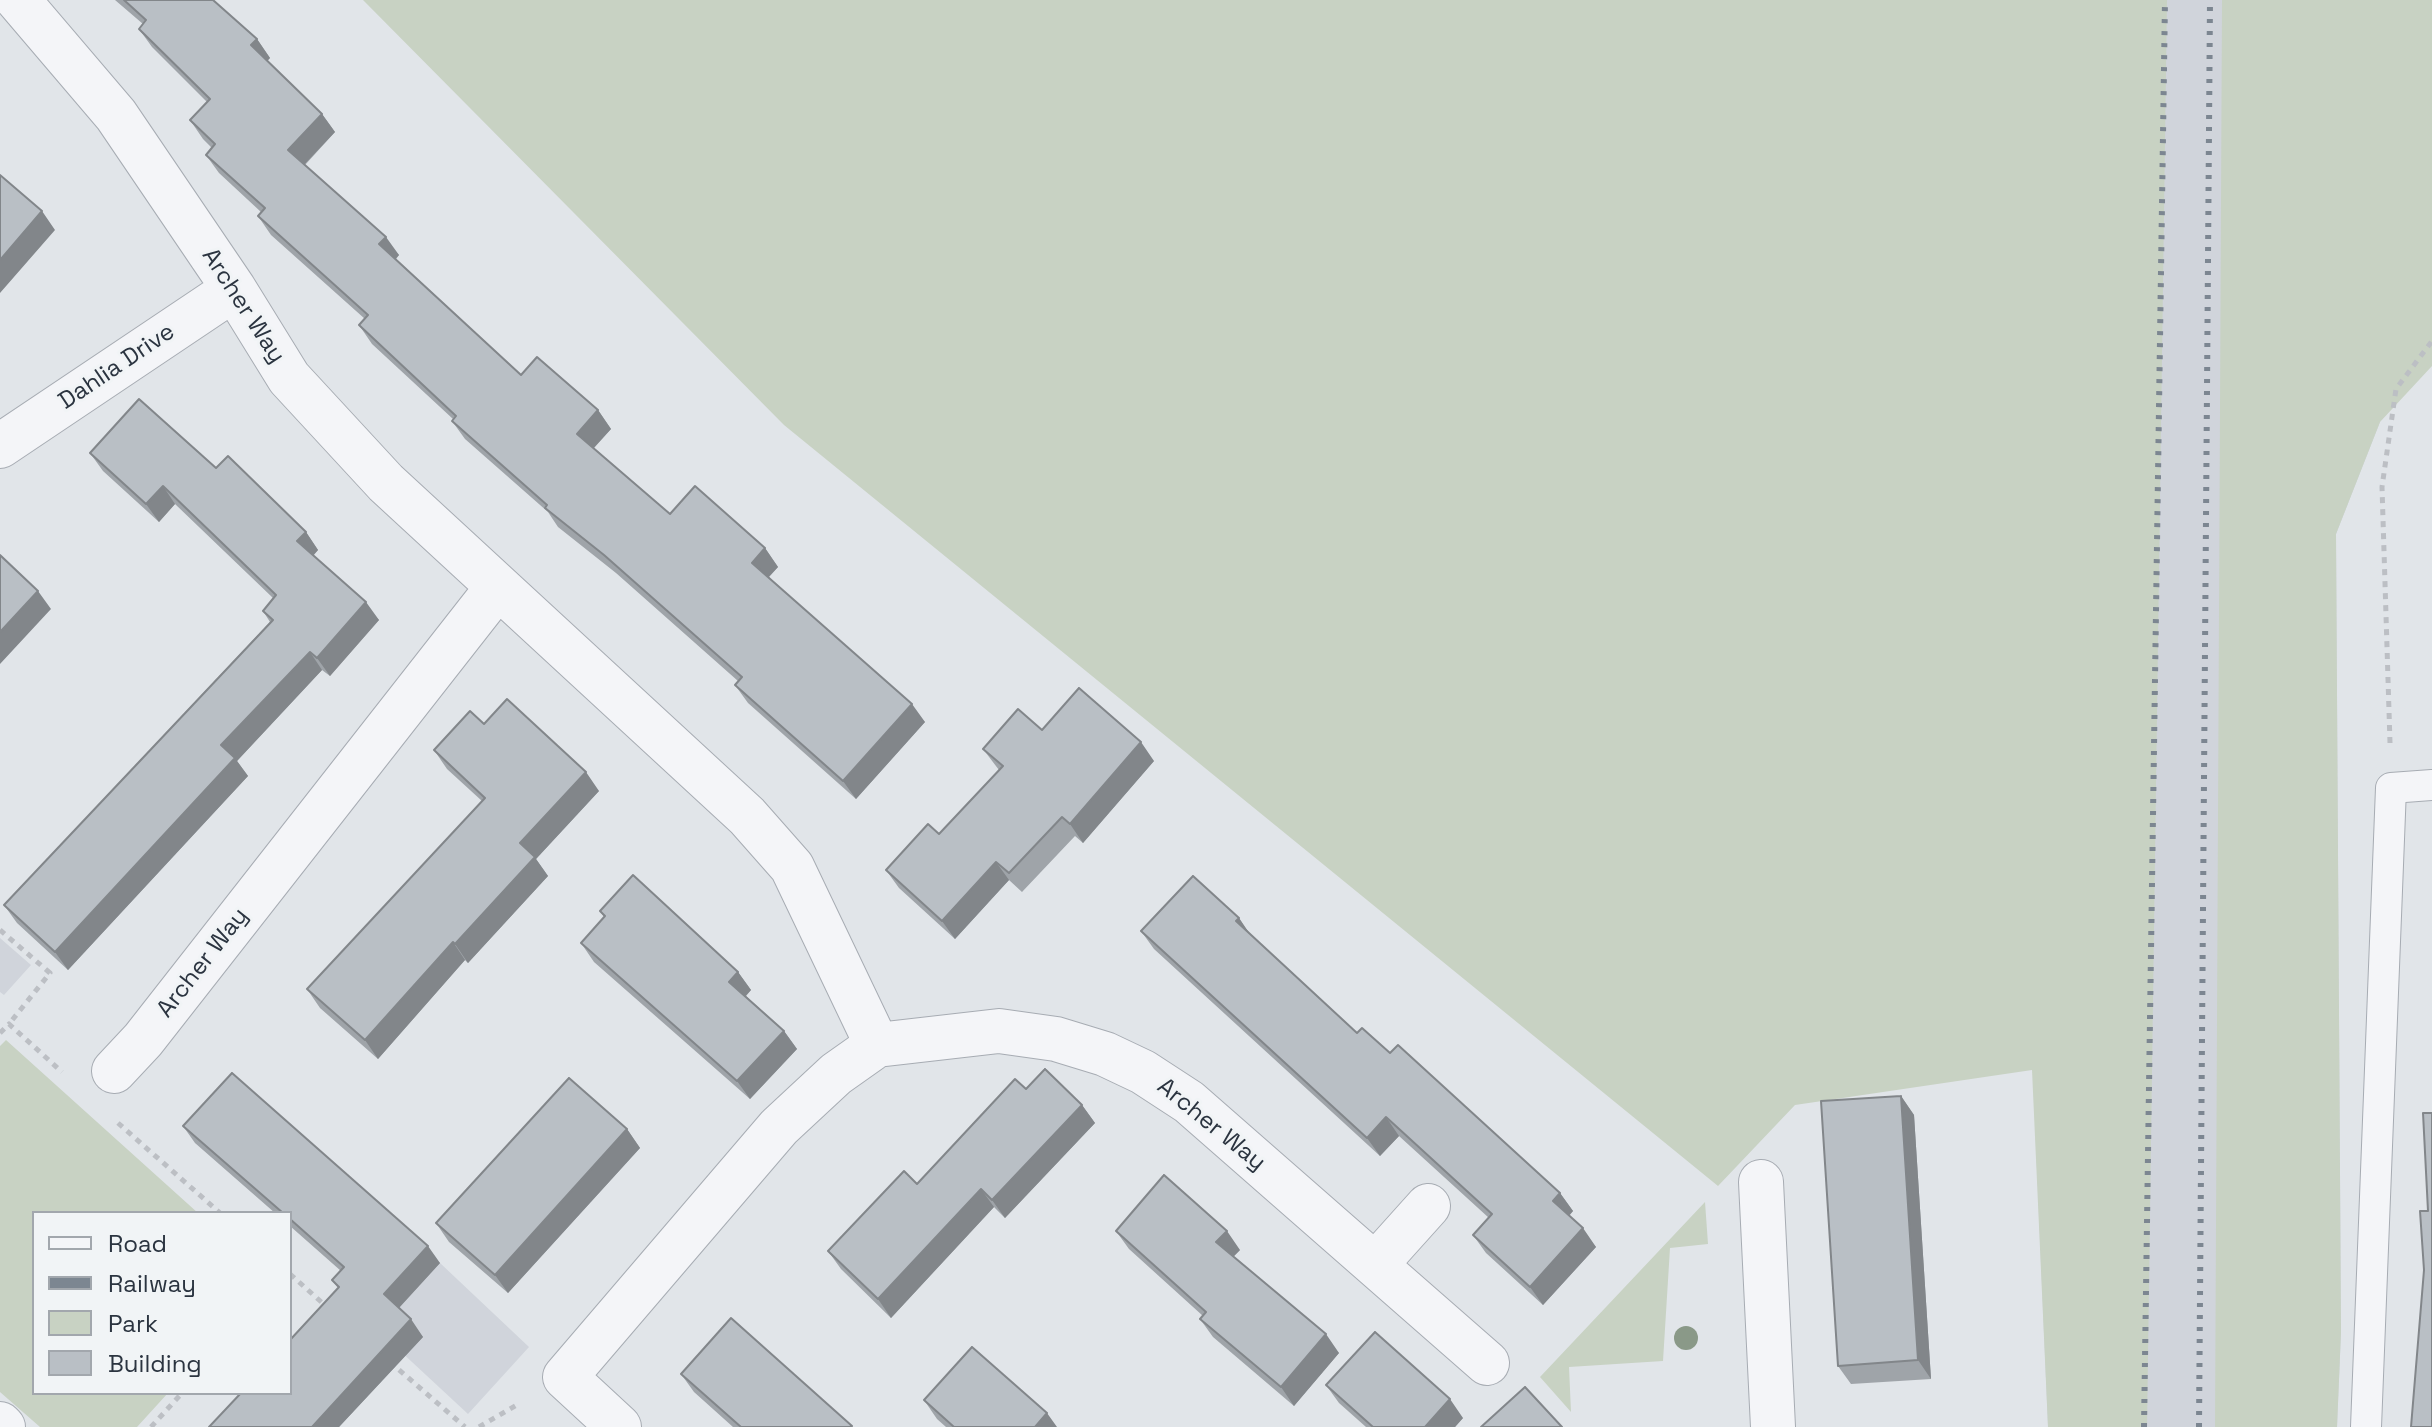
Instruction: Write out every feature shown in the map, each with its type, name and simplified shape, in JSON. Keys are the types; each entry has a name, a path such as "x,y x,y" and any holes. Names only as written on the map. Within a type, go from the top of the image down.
{"street":[{"name":"Archer Way","path":"18,0 116,115 234,289 289,378 386,483 747,816 792,867 877,1045"},
{"name":"Dahlia Drive","path":"0,446 234,289"},
{"name":"Archer Way","path":"114,1071 143,1040 497,588"},
{"name":"Archer Way","path":"619,1427 565,1377 779,1127 836,1074 877,1045 999,1031 1056,1039 1105,1054 1143,1072 1189,1102 1487,1363"},
{"path":"1761,1182 1773,1427"},
{"path":"1375,1265 1428,1206"}],"lane":[{"path":"2366,1427 2391,788 2432,785"}],"path":[{"path":"2391,788 2382,487 2396,389 2432,341"},
{"path":"0,930 50,973 0,1033"},
{"path":"9,1024 63,1074"},
{"path":"107,1114 218,1211"},
{"path":"292,1277 337,1316"},
{"path":"383,1356 465,1427"},
{"path":"151,1427 180,1395"}],"shaded area":[{"path":"2025,0 2380,0 2380,422 2336,534 2341,1332 2337,1427 2048,1427 2003,375"},
{"path":"0,938 31,965 4,995 0,992"},
{"path":"404,1229 529,1347 468,1414 342,1297"}],"green space":[{"path":"363,0 2167,0 2147,1427 2048,1427 2032,1070 1795,1105 1718,1186 784,425"},
{"path":"2222,0 2432,0 2432,366 2380,422 2336,534 2341,1332 2337,1427 2215,1427"},
{"path":"6,1040 196,1211 32,1211 32,1395 166,1395 137,1427 40,1427 0,1392 0,1046"},
{"path":"1705,1202 1708,1244 1670,1248 1663,1361 1569,1367 1571,1412 1540,1377"}],"building":[{"path":"124,0 213,0 257,39 251,45 322,114 288,150 386,237 379,244 521,375 537,357 598,410 577,434 670,514 695,486 765,548 752,563 912,704 843,781 735,685 742,677 604,555 545,508 547,505 452,421 456,416 359,325 368,315 258,216 265,208 206,155 215,144 190,120 210,99 139,29 146,20"},
{"path":"0,175 42,211 0,260"},
{"path":"139,399 216,468 228,456 306,532 297,541 366,602 317,658 310,652 221,745 235,758 55,952 4,905 273,620 263,611 276,595 163,486 146,504 90,453"},
{"path":"0,555 38,591 0,632"},
{"path":"1079,688 1141,742 1070,824 1062,817 1009,873 996,862 942,921 886,870 928,824 939,834 1003,766 983,749 1018,709 1042,730"},
{"path":"507,699 586,772 520,843 535,857 365,1040 307,989 485,798 434,750 470,711 484,724"},
{"path":"633,875 738,972 729,982 784,1031 737,1081 581,943 605,916 600,911"},
{"path":"1193,876 1239,918 1236,921 1357,1033 1362,1028 1390,1053 1398,1045 1560,1193 1553,1201 1583,1228 1530,1287 1473,1235 1492,1214 1386,1117 1367,1138 1141,931"},
{"path":"1045,1069 1082,1105 992,1200 981,1189 878,1299 828,1251 904,1171 917,1184 1015,1079 1026,1089"},
{"path":"232,1073 428,1246 384,1294 411,1319 312,1427 209,1427 239,1395 292,1395 292,1338 339,1287 332,1280 344,1267 292,1221 292,1211 281,1211 183,1126"},
{"path":"569,1078 627,1129 495,1275 436,1223"},
{"path":"1901,1096 1918,1360 1838,1366 1821,1101"},
{"path":"2423,1113 2432,1113 2432,1427 2411,1427 2424,1270 2420,1211 2428,1211"},
{"path":"1164,1175 1227,1231 1216,1242 1326,1334 1281,1387 1200,1319 1206,1312 1116,1231"},
{"path":"731,1318 852,1426 741,1427 681,1374"},
{"path":"1375,1332 1450,1399 1425,1427 1373,1427 1326,1385"},
{"path":"972,1347 1047,1413 1035,1427 954,1427 924,1400"},
{"path":"1525,1387 1562,1427 1481,1427"}],"railway":[{"path":"2144,1427 2165,0"},
{"path":"2199,1427 2210,0"}]}
